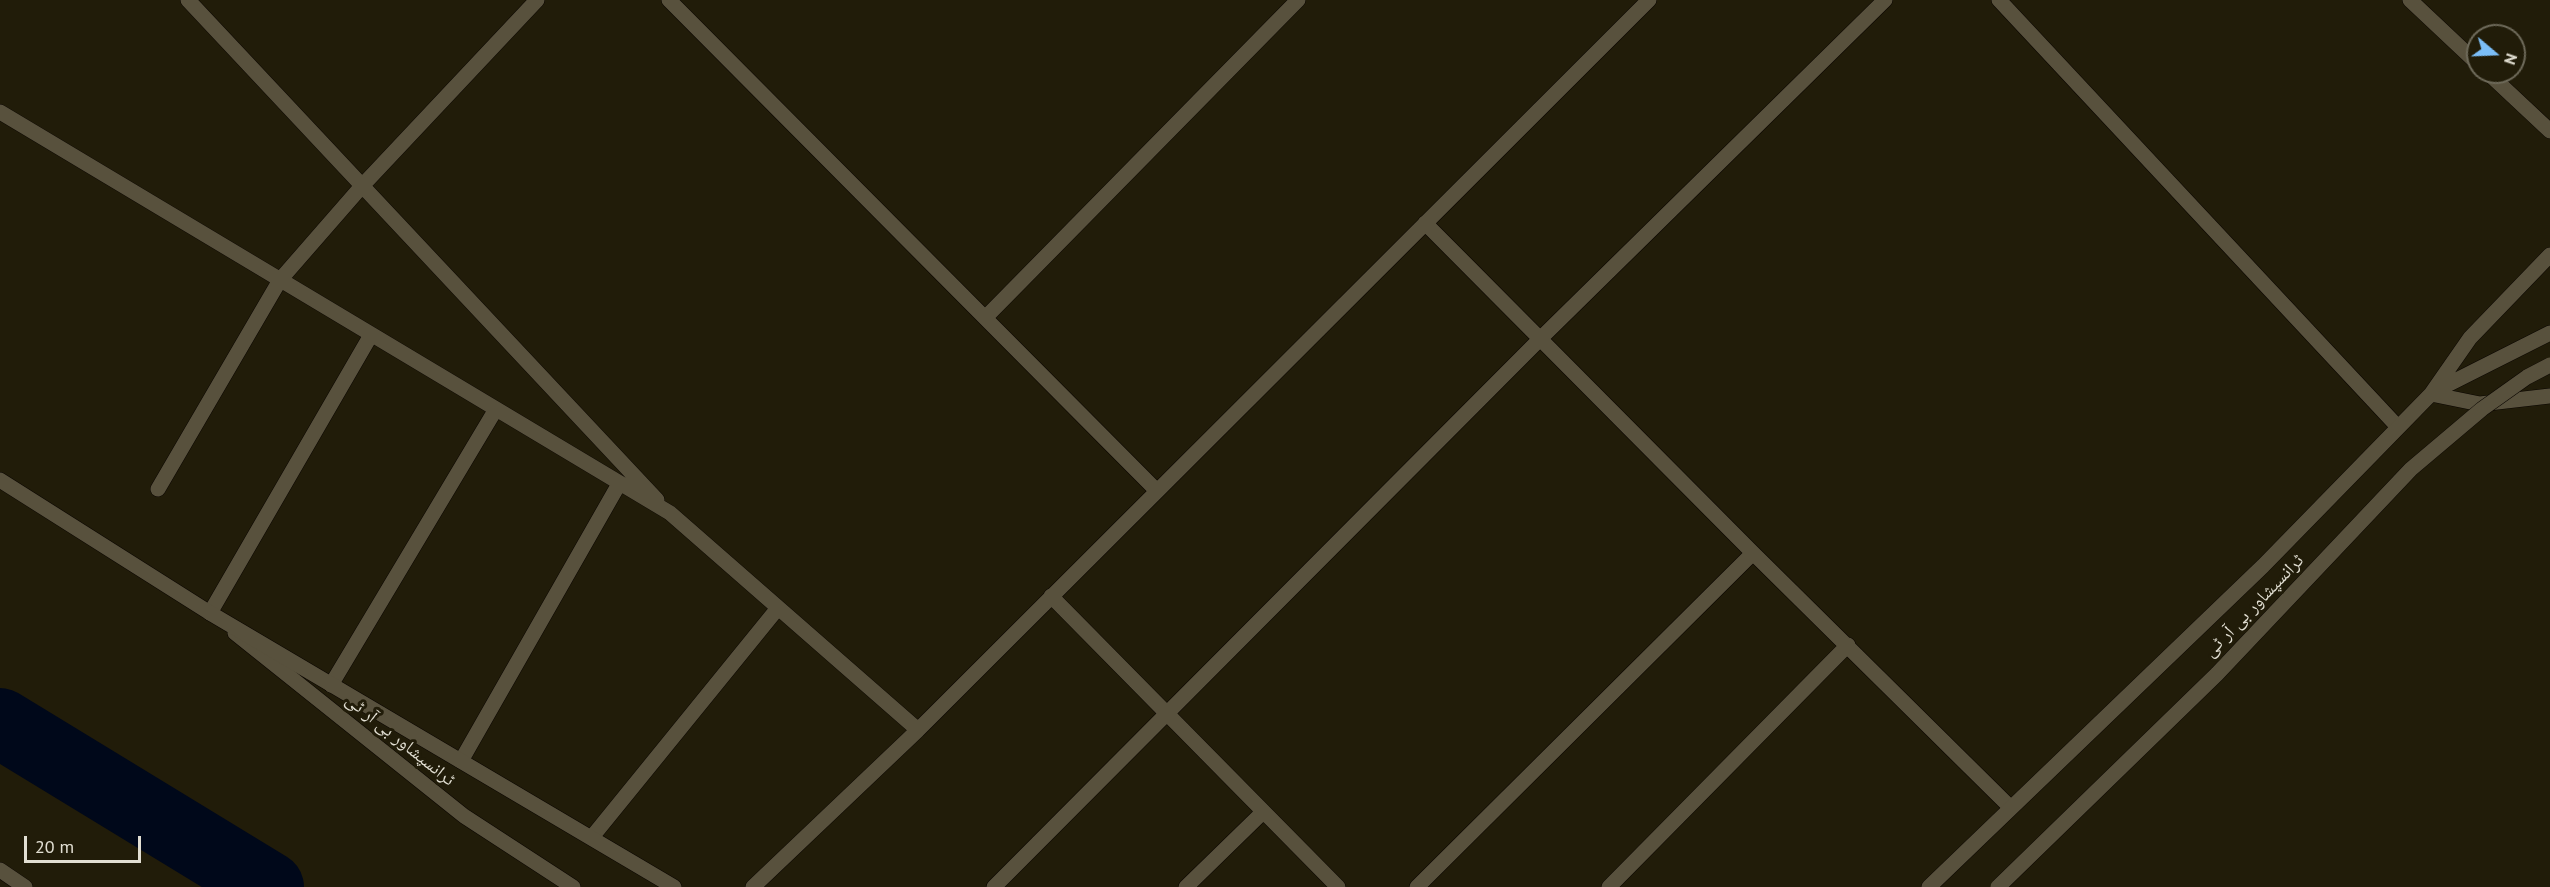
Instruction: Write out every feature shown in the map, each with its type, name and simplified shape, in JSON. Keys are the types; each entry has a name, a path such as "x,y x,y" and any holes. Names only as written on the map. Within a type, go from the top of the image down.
{"street":[{"path":"188,0 670,513 918,730"},
{"path":"158,489 280,279 362,186 537,0"},
{"path":"669,0 1157,491"},
{"path":"985,318 1298,0"},
{"path":"753,887 918,730 1649,0"},
{"path":"994,887 1540,339 1885,0"},
{"path":"1999,0 2397,426"},
{"path":"2410,0 2466,53"},
{"path":"2500,84 2550,131"},
{"path":"0,112 670,513"},
{"path":"1425,223 1753,553 2010,807"},
{"path":"1929,887 2263,566 2397,426 2431,394 2470,338 2550,255"},
{"path":"2431,394 2550,333"},
{"path":"210,613 371,335"},
{"name":"ٹرانسپشاور بی آر ٹی","path":"1998,887 2217,674 2411,469 2481,409 2527,377 2550,365"},
{"path":"2431,394 2480,404 2550,396"},
{"path":"331,684 496,409"},
{"path":"0,480 210,613 674,887"},
{"path":"462,761 619,483"},
{"path":"1417,887 1753,553"},
{"path":"1051,596 1262,813 1338,887"},
{"path":"592,837 778,608"},
{"name":"ٹرانسپشاور بی آر ٹی","path":"210,613 464,816 573,887"},
{"path":"1609,887 1848,645"},
{"path":"1186,887 1262,813"},
{"path":"0,870 25,887"}],"waterway":[{"path":"0,723 269,887"}]}
